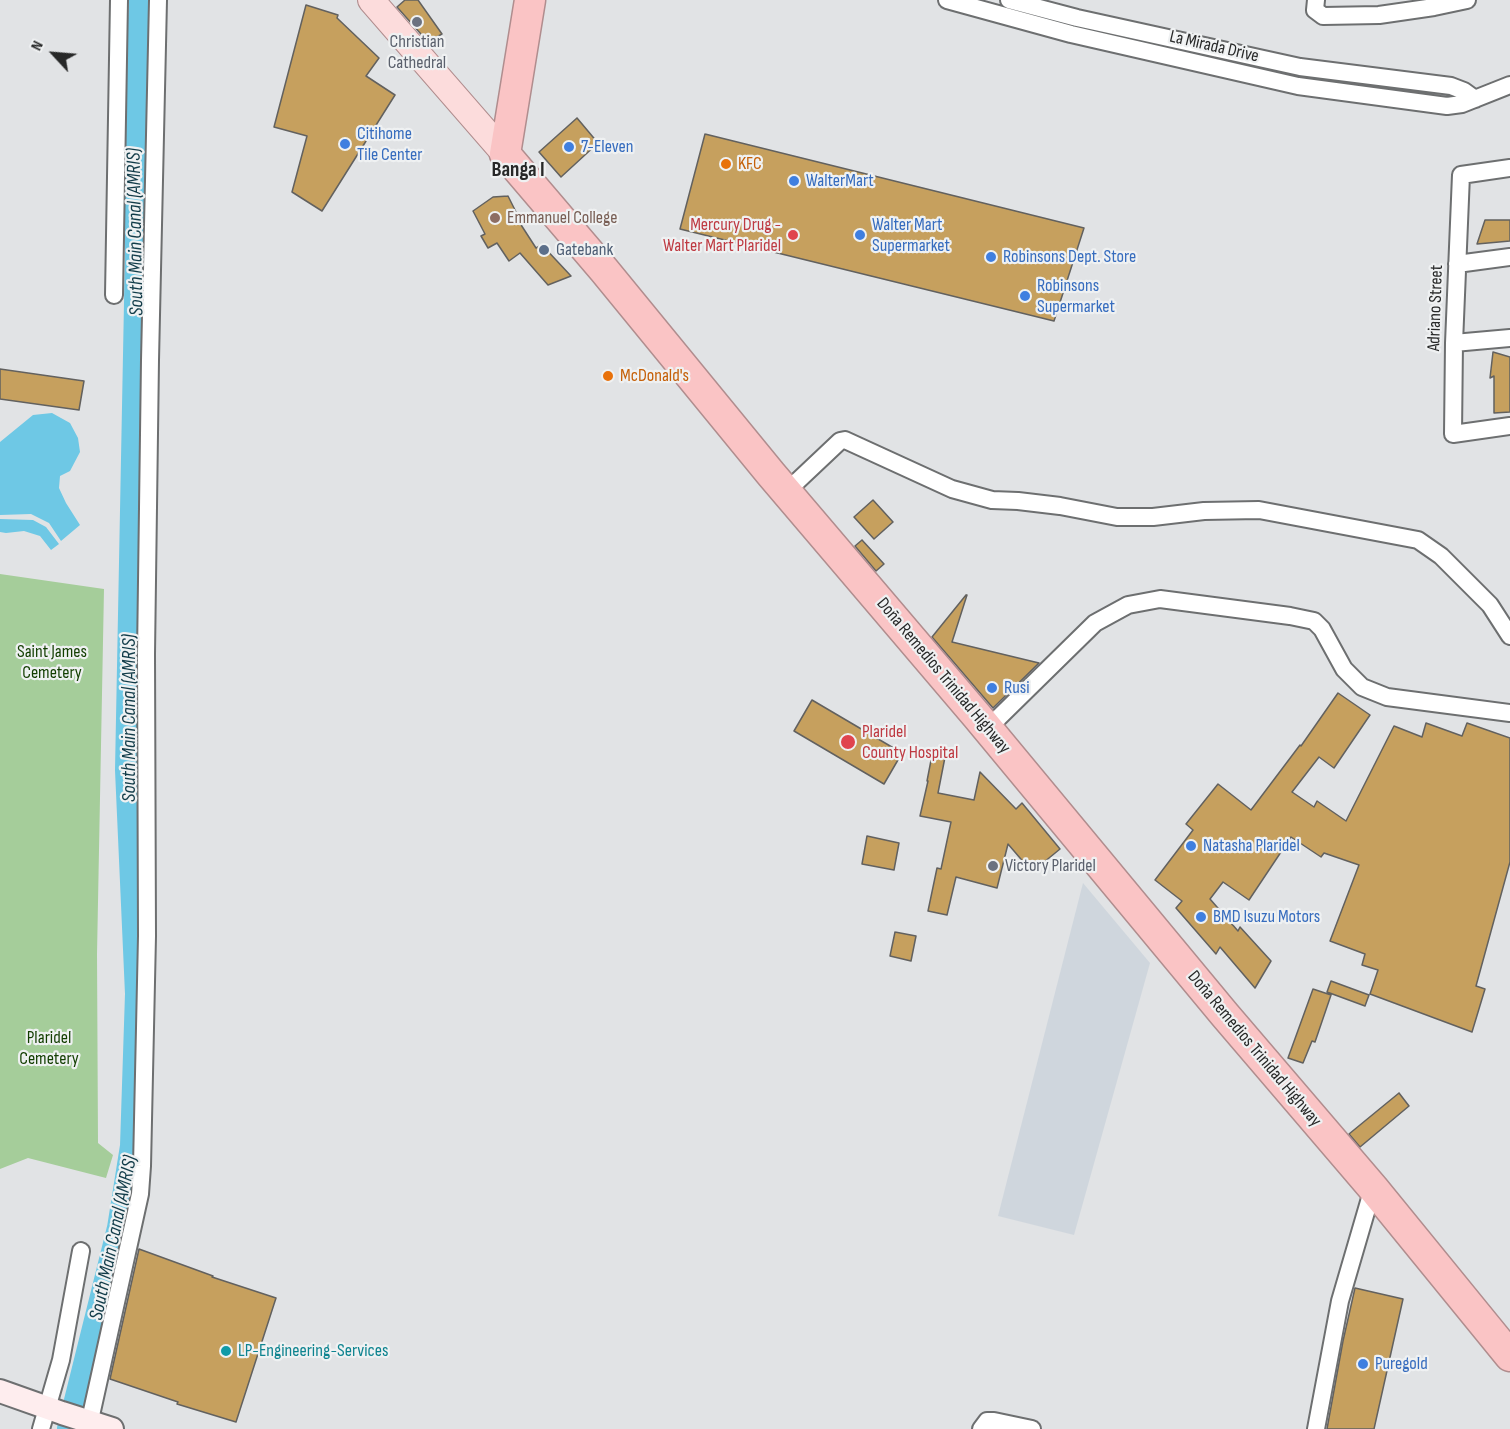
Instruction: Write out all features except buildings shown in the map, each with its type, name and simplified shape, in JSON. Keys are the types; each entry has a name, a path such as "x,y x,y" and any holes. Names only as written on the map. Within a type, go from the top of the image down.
{"highway":[{"path":"505,154 530,0"},
{"name":"Doña Remedios Trinidad Highway","path":"505,154 1225,1015 1373,1188 1510,1356"}],"main road":[{"name":"Doña Remedios Trinidad Highway","path":"371,0 505,154"}],"street":[{"path":"114,295 119,0"},
{"path":"88,1424 140,1194 142,1166 147,936 146,654 150,360 158,0"},
{"name":"La Mirada Drive","path":"947,0 1071,34 1298,87 1447,106 1462,104 1510,85"},
{"name":"La Mirada Drive","path":"1009,0 1077,18 1300,67 1451,86 1475,99"},
{"path":"1316,5 1323,16 1379,15 1467,0"},
{"path":"1242,74 1246,55"},
{"name":"Adriano Street","path":"1510,168 1461,175 1454,343 1453,434 1510,426"},
{"path":"1457,264 1510,257"},
{"path":"1454,343 1510,338"},
{"path":"787,491 840,441 846,440 952,489 992,501 1018,501 1060,506 1117,517 1259,510 1418,540 1441,556 1490,605 1510,636"},
{"path":"987,729 1095,623 1128,605 1160,599 1314,621 1322,629 1344,669 1362,687 1387,697 1510,713"},
{"path":"1316,1429 1340,1301 1373,1188"},
{"path":"50,1416 81,1251"},
{"path":"0,1390 50,1416 112,1429"},
{"path":"981,1429 987,1421 994,1421 1032,1429"}],"shaded area":[{"path":"1083,883 1150,963 1074,1235 998,1216"}],"green space":[{"name":"Saint James Cemetery","path":"0,574 104,589 97,954 98,1143 113,1155 106,1178 28,1158 0,1169"}],"water":[{"path":"52,413 70,423 78,438 80,452 70,471 60,476 59,488 80,525 61,541 49,523 31,514 0,515 0,442 33,415"},
{"path":"0,519 33,520 46,527 59,544 51,550 40,536 24,531 0,532"}],"waterway":[{"name":"South Main Canal (AMRIS)","path":"70,1429 120,1228 133,1146 138,994 128,770 138,251 134,150 142,0"}],"place":[{"name":"Christian Cathedral","path":"417,22"},
{"name":"Citihome Tile Center","path":"345,144"},
{"name":"7-Eleven","path":"569,147"},
{"name":"KFC","path":"726,164"},
{"name":"WalterMart","path":"794,181"},
{"name":"Emmanuel College","path":"495,218"},
{"name":"Mercury Drug - Walter Mart Plaridel","path":"793,235"},
{"name":"Walter Mart Supermarket","path":"860,235"},
{"name":"Gatebank","path":"544,250"},
{"name":"Robinsons Dept. Store","path":"991,257"},
{"name":"Robinsons Supermarket","path":"1025,296"},
{"name":"McDonald's","path":"608,376"},
{"name":"Rusi","path":"992,688"},
{"name":"Plaridel County Hospital","path":"848,742"},
{"name":"Natasha Plaridel","path":"1191,846"},
{"name":"Victory Plaridel","path":"993,866"},
{"name":"BMD Isuzu Motors","path":"1201,917"},
{"name":"LP-Engineering-Services","path":"226,1351"},
{"name":"Puregold","path":"1363,1364"}],"district":[{"name":"Banga I","path":"518,171"}],"park label":[{"name":"Plaridel Cemetery","path":"49,1048"}]}
